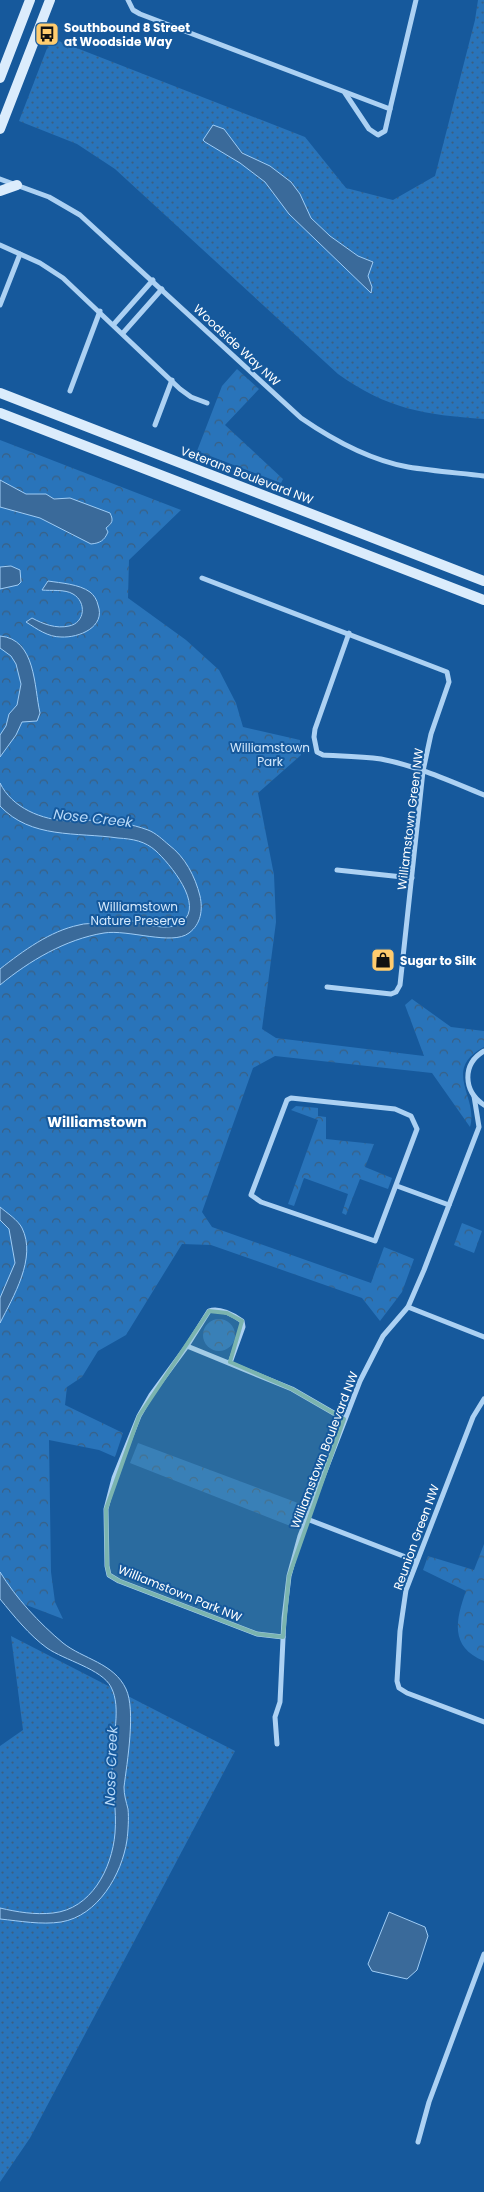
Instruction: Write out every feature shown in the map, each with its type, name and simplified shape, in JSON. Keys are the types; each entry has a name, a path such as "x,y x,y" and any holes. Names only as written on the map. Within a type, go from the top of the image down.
{"main road":[{"path":"0,78 30,0"},
{"path":"0,129 50,0"},
{"path":"0,191 17,185"},
{"name":"Veterans Boulevard NW","path":"0,393 484,581"},
{"path":"0,413 484,600"}],"street":[{"path":"128,0 133,10 140,14 390,109"},
{"path":"345,92 374,134 378,135 385,131 416,0"},
{"name":"Woodside Way NW","path":"0,179 49,198 80,215 153,280 301,418 324,434 376,458 407,467 484,476"},
{"path":"0,245 56,273 114,324 186,394 207,403"},
{"path":"0,305 20,254"},
{"path":"114,324 153,280"},
{"path":"123,333 162,289"},
{"path":"70,391 100,312"},
{"path":"155,425 172,380"},
{"name":"Williamstown Green NW","path":"202,578 447,672 449,682 431,734 423,770 401,980 396,992 386,994 328,987"},
{"path":"349,634 316,729 314,737 317,752 322,755 380,759 423,770 484,795"},
{"path":"337,870 412,878"},
{"name":"Williamstown Boulevard NW","path":"277,1744 275,1717 280,1702 283,1637 289,1576 307,1519 344,1419 383,1336 408,1307 479,1127 474,1096 468,1085 467,1075 472,1062 484,1051"},
{"path":"474,1096 484,1105"},
{"path":"290,1098 395,1109 411,1116 417,1130 397,1186 375,1241 261,1202 251,1195 283,1108 290,1098"},
{"path":"479,1127 484,1123"},
{"path":"397,1186 449,1206"},
{"path":"408,1307 484,1337"},
{"name":"Williamstown Park NW","path":"230,1363 243,1327 242,1321 214,1309 209,1311 187,1346 151,1395 139,1416 114,1478 106,1509 107,1566 109,1575 119,1581 258,1634 283,1637"},
{"path":"187,1346 292,1389 344,1419"},
{"name":"Reunion Green NW","path":"484,1399 472,1417 406,1590 402,1608 397,1681 399,1688 407,1693 484,1722"},
{"path":"307,1519 416,1561"},
{"path":"418,2142 429,2102 484,1954"}],"highlighted area":[{"path":"209,1311 227,1313 242,1321 230,1362 292,1389 344,1419 289,1576 283,1637 257,1634 119,1581 109,1575 107,1566 106,1509 139,1416"}],"green space":[{"path":"478,0 484,0 484,419 443,415 407,408 390,403 356,386 338,374 115,169 77,144 19,121 51,38 305,137 346,188 393,200 435,176 475,20"},
{"path":"237,369 259,389 225,425 283,479 281,483 197,451 222,386"},
{"name":"Williamstown Nature Preserve","path":"0,440 181,510 129,560 128,598 186,640 219,670 236,703 243,727 300,740 301,755 258,793 274,875 276,922 262,1029 276,1038 424,1056 405,1005 412,999 451,1027 484,1031 484,1047 471,1056 465,1065 463,1075 470,1105 470,1127 432,1073 275,1056 253,1068 202,1212 212,1227 371,1283 384,1247 414,1259 402,1292 380,1321 362,1298 211,1245 182,1244 126,1335 98,1351 82,1377 67,1387 65,1405 123,1433 115,1457 99,1450 49,1440 51,1572 55,1602 63,1619 0,1595"},
{"path":"296,1106 318,1108 318,1116 326,1117 326,1139 374,1144 365,1167 392,1178 388,1189 360,1179 346,1215 342,1213 348,1194 304,1178 294,1206 288,1204 318,1120 291,1110"},
{"path":"462,1223 482,1231 474,1253 454,1245"},
{"path":"219,1319 225,1320 230,1324 234,1329 234,1341 230,1346 225,1350 219,1351 213,1350 208,1346 204,1341 203,1335 204,1329 208,1324 213,1320"},
{"path":"138,1443 306,1506 298,1529 130,1463"},
{"path":"484,1544 484,1661 465,1648 460,1640 458,1622 466,1591 423,1570 428,1556 474,1570"},
{"path":"11,1636 235,1751 30,2138 0,2182 0,1746 23,1730"}],"shaded area":[{"path":"213,125 224,129 242,153 270,166 291,182 300,194 311,218 330,236 358,256 373,262 368,276 372,287 371,293 289,214 265,182 240,163 203,140"},
{"path":"0,480 26,494 46,494 54,499 70,498 110,513 112,520 106,528 108,532 105,538 91,544 40,518 0,507"},
{"path":"11,566 20,570 21,582 18,585 0,589 0,567"},
{"path":"48,581 86,589 91,593 97,601 99,613 95,625 76,636 56,637 38,630 26,622 32,618 50,625 64,627 74,624 81,617 82,607 78,598 70,592 42,590"},
{"path":"0,636 12,639 21,646 27,655 34,678 40,713 37,721 22,722 16,735 0,757 0,735 6,726 9,714 17,705 21,684 16,664 11,656 0,648"},
{"path":"0,783 5,792 20,806 38,815 69,821 96,820 122,823 151,831 157,835 180,855 189,868 200,896 199,921 189,933 181,937 161,938 114,932 76,940 49,952 0,985 0,969 27,949 58,932 81,924 98,923 109,919 128,920 166,927 174,926 182,922 188,915 189,905 187,895 176,874 152,848 134,840 55,832 26,824 12,817 0,806"},
{"path":"0,1207 15,1219 22,1228 27,1252 22,1277 0,1323 0,1298 15,1263 9,1229 0,1220"},
{"path":"0,1572 28,1610 45,1627 71,1649 98,1662 114,1673 121,1680 129,1698 131,1723 124,1787 128,1821 124,1853 114,1879 97,1902 74,1918 61,1922 38,1923 0,1919 0,1908 40,1914 66,1910 78,1904 89,1895 104,1873 113,1847 115,1833 112,1753 116,1724 116,1704 111,1687 100,1675 47,1648 16,1619 0,1599"},
{"path":"389,1912 425,1927 428,1936 417,1970 407,1979 372,1971 368,1964"}],"place":[{"name":"Southbound 8 Street at Woodside Way","path":"47,34"},
{"name":"Sugar to Silk","path":"383,960"}],"district":[{"name":"Williamstown","path":"97,1122"}],"park label":[{"name":"Williamstown Park","path":"270,754"}],"water label":[{"name":"Nose Creek","path":"93,818"},
{"name":"Nose Creek","path":"111,1766"}]}
